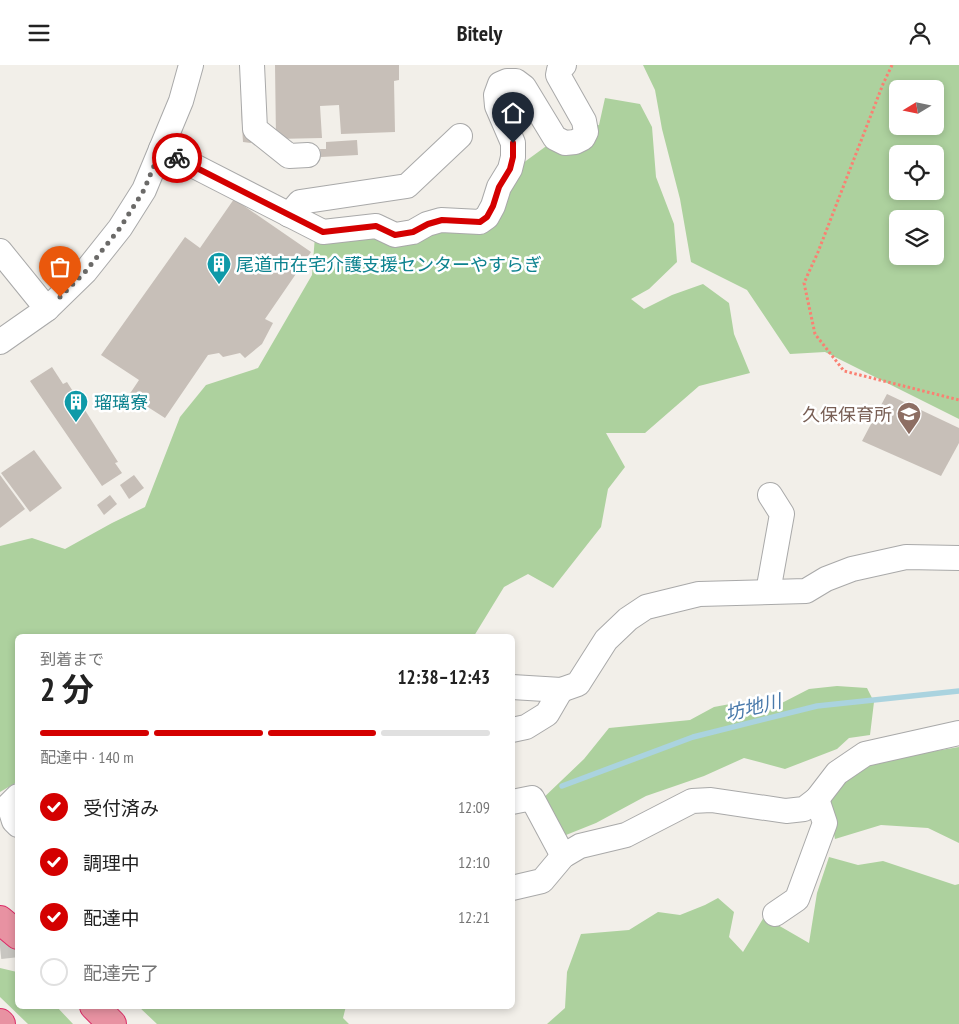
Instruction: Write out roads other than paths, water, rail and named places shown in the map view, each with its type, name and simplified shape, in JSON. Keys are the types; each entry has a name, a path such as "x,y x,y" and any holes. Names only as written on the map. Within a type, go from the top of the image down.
{"highway":[{"path":"0,920 15,932"},
{"path":"97,1009 112,1024"}],"street":[{"path":"0,342 47,309 85,272 120,228 144,190 181,101 191,65"},
{"path":"252,65 255,129 289,156 308,155"},
{"path":"161,149 323,232 376,226 395,235 413,232 428,224 442,220 480,222 487,217 493,206 499,187 510,169 513,157 513,143 496,106 496,95 500,84 507,81 516,81 524,87 554,138 565,143 575,142 583,138 586,132 584,121 558,75 559,70 564,65"},
{"path":"289,215 300,202 407,186 460,136"},
{"path":"0,251 47,309"},
{"path":"768,592 782,514 770,495"},
{"path":"515,687 561,690 578,685 606,640 628,619 646,607 699,594 806,591 826,579 852,569 906,557 959,558"},
{"path":"515,729 526,727 547,714 561,690"},
{"path":"515,887 542,881 563,856 580,846 626,835 692,801 711,800 786,811 804,809 817,799 837,773 865,754 959,733"},
{"path":"515,801 532,798 563,856"},
{"path":"15,799 9,805 15,822"},
{"path":"775,914 797,899 826,823 817,799"}],"waterway":[{"name":"坊地川","path":"562,786 693,737 817,706 959,691"}],"tunnel":[{"path":"0,947 15,945"}],"place":[{"name":"尾道市在宅介護支援センターやすらぎ","path":"219,285"},
{"name":"瑠璃寮","path":"76,423"},
{"name":"久保保育所","path":"909,435"}]}
